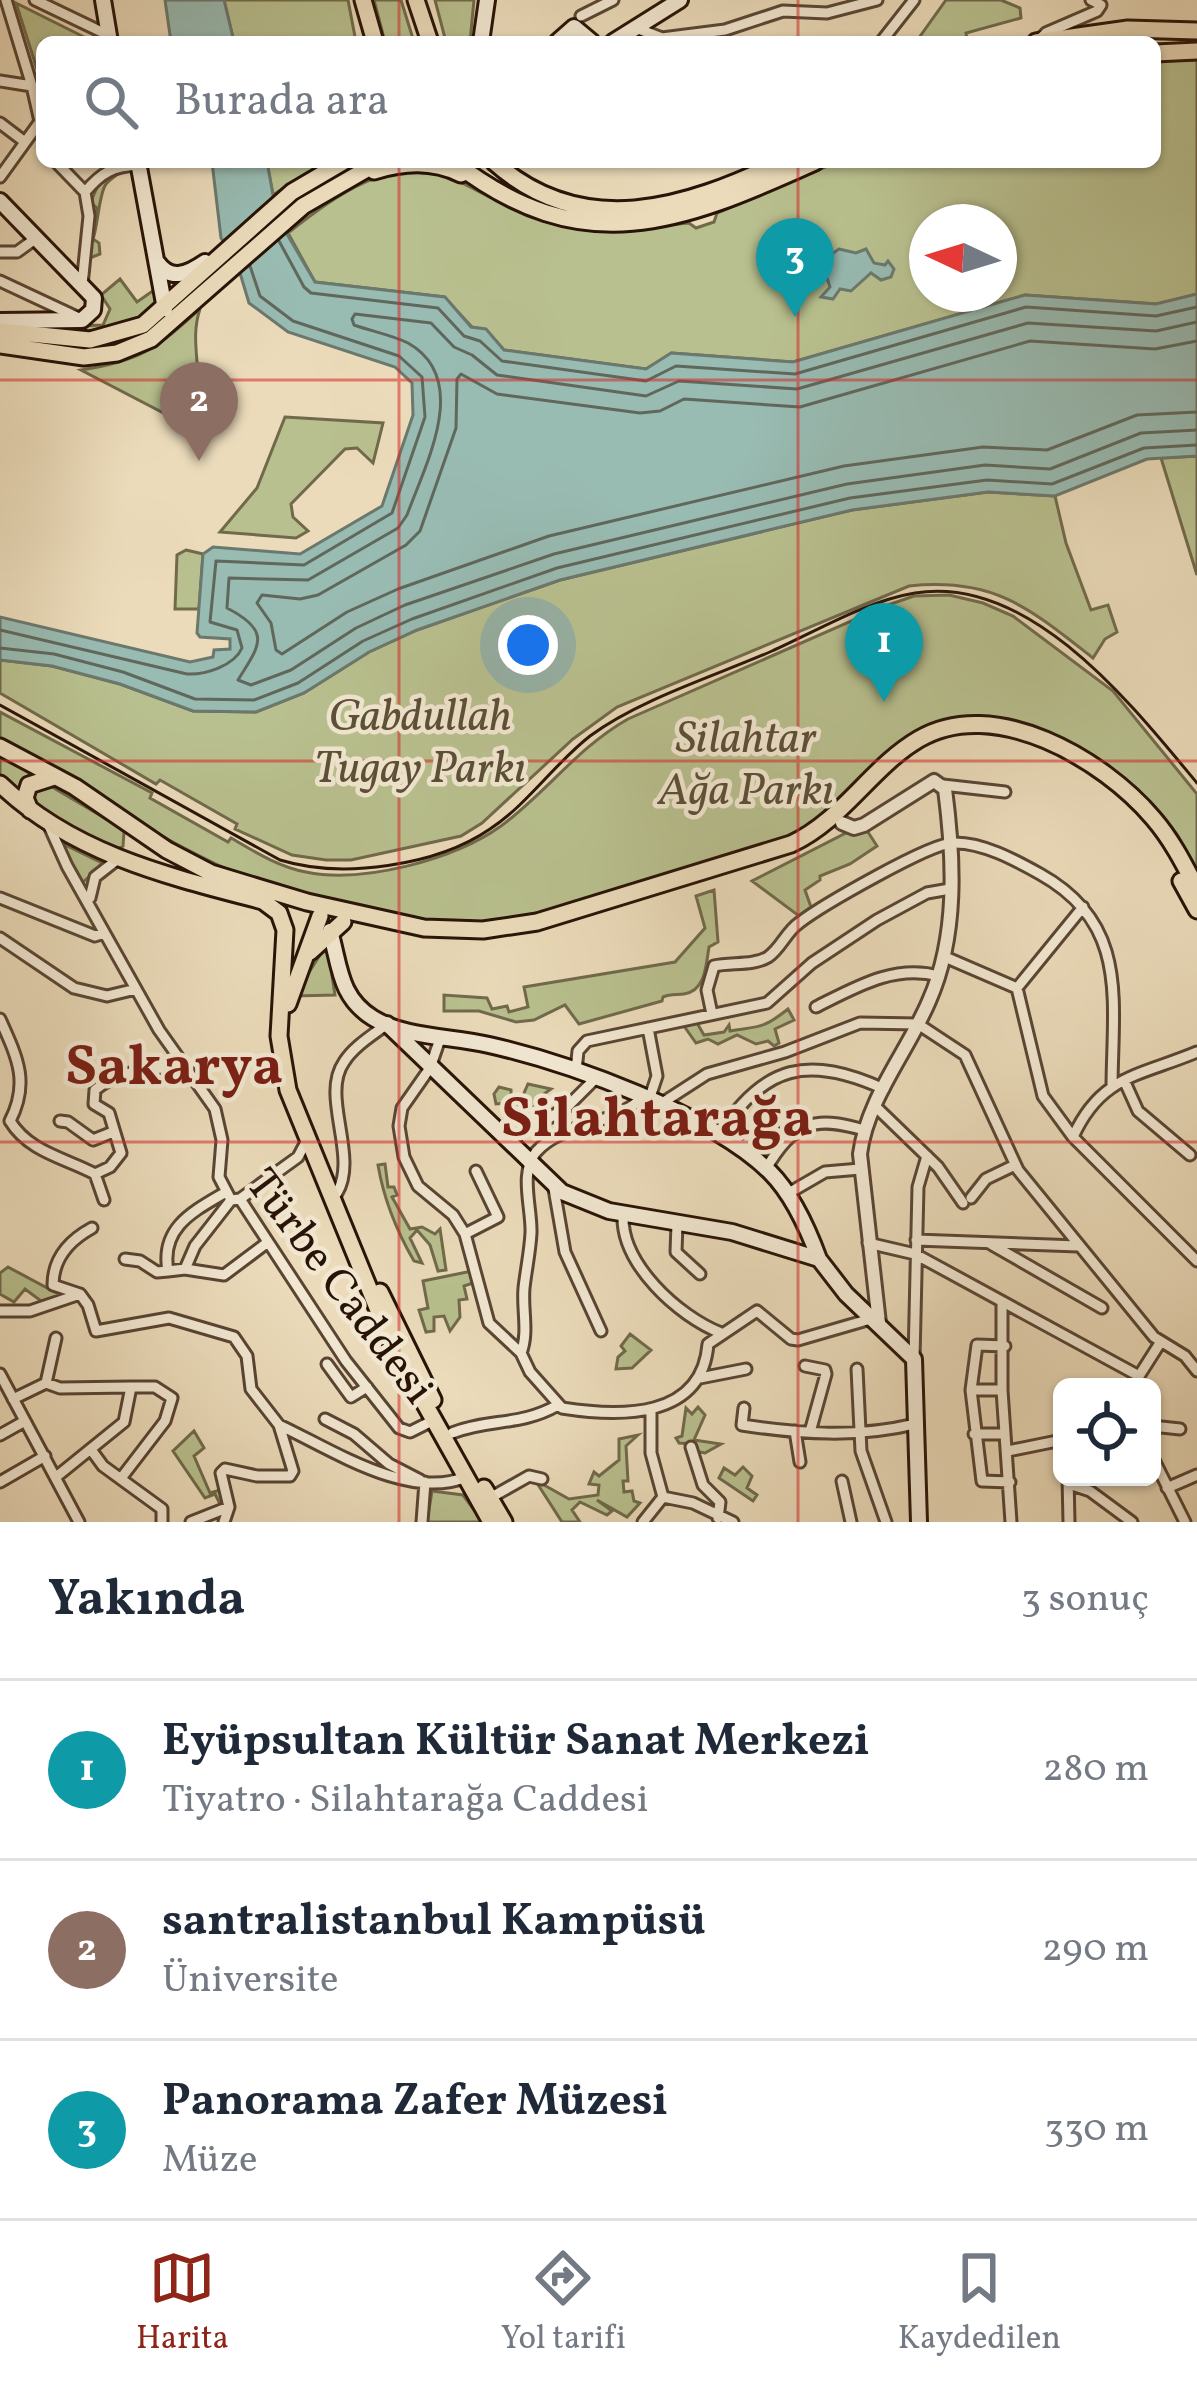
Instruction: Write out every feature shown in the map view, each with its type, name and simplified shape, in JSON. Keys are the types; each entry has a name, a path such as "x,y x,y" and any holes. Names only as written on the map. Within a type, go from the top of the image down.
{"main road":[{"path":"104,0 109,36"},
{"path":"363,0 370,36"},
{"path":"416,0 425,36"},
{"path":"482,36 487,0"},
{"path":"623,36 680,0"},
{"path":"563,36 578,21 588,36"},
{"path":"1079,36 1128,29 1197,32"},
{"path":"1161,52 1197,51"},
{"path":"140,168 165,309"},
{"path":"0,331 101,339 143,325 284,198 333,168"},
{"path":"0,345 75,358 129,349 162,332 287,219 369,168"},
{"path":"361,172 381,168"},
{"path":"444,168 558,218 635,223 711,207 801,168"},
{"path":"462,168 485,186"},
{"path":"501,168 546,198 637,211 711,193 762,168"},
{"path":"0,321 82,320 93,310 94,298 1,204"},
{"path":"157,261 164,271 182,275 220,254"},
{"path":"0,784 41,820 118,859 263,901 465,931 507,928 567,914 803,838 835,815 904,749 949,725 975,722 1017,730 1082,760 1115,782 1158,823 1197,889"},
{"path":"0,747 211,873 317,910 337,927 439,939 524,934 790,854 842,823 901,764 934,741 960,733 1001,735 1078,769 1115,794 1154,834 1197,910"},
{"path":"41,820 25,798 29,785 57,777"},
{"path":"118,859 133,842 125,821"},
{"path":"263,901 282,918 286,945 280,1046 288,1090 378,1313 434,1420 503,1522"},
{"path":"317,910 308,951 288,999 287,1041 298,1088 337,1193 402,1340 452,1433 491,1522"},
{"path":"308,951 337,927"},
{"path":"337,927 341,982 373,1018 576,1071 719,1135 766,1168 787,1194 819,1259 846,1294 914,1359 919,1522"},
{"path":"286,945 298,936 308,951"},
{"path":"387,1024 576,1201 732,1232 819,1259"}],"street":[{"path":"6,0 36,104"},
{"path":"35,0 103,36"},
{"path":"578,21 580,0"},
{"path":"578,21 613,0"},
{"path":"678,36 725,30 794,0"},
{"path":"782,6 826,13 877,0"},
{"path":"886,36 914,0"},
{"path":"1043,36 1097,11 1101,4 1091,0"},
{"path":"636,28 657,36"},
{"path":"0,81 32,86"},
{"path":"0,123 25,142"},
{"path":"0,177 36,132"},
{"path":"62,168 86,192 89,216 82,285"},
{"path":"86,192 112,168"},
{"path":"0,252 17,253 35,239"},
{"path":"0,281 82,320"},
{"path":"842,823 854,828 864,824 930,782 1005,792"},
{"path":"452,1433 477,1424 526,1420 558,1405 613,1412 652,1409 680,1398 700,1378 708,1345 757,1310 798,1340 877,1321 860,1169 864,1130 918,1024 945,956 952,843 943,785"},
{"name":"Türbe Caddesi","path":"41,820 136,989 215,1109 222,1129 219,1177 232,1197 404,1432 434,1420"},
{"path":"712,1014 707,990 714,966 762,960 797,924 921,853 952,843 1021,863 1073,895 1103,939 1112,968 1118,1082 1138,1111 1183,1144 1190,1155"},
{"path":"91,904 91,884 118,859"},
{"path":"576,1071 578,1051 587,1041 767,1003 812,963 877,920 927,893 950,889"},
{"path":"0,898 95,936 104,932"},
{"path":"1017,988 1083,907"},
{"path":"0,938 74,988 107,996 136,989"},
{"path":"945,956 1017,988"},
{"path":"816,1007 892,972 939,976"},
{"path":"1017,988 1043,1096 1073,1137 1197,1261"},
{"path":"0,1019 22,1075 22,1099 10,1121 13,1127 36,1148 95,1174 104,1200"},
{"path":"521,1353 531,1233 530,1162 546,1142 722,1068 875,1020 918,1024 965,1055 1015,1165 1160,1342 1185,1356 1197,1371"},
{"path":"337,1193 345,1175 338,1072 350,1054 387,1024"},
{"path":"648,1028 657,1076 650,1101"},
{"path":"440,1036 430,1068 402,1108 399,1126 404,1156 418,1186 453,1216 465,1234 483,1314 521,1353 530,1372 558,1405"},
{"path":"1073,1137 1084,1115 1118,1082 1197,1052"},
{"path":"95,1174 110,1167 121,1153 109,1113 93,1100 98,1086 146,1070 184,1066"},
{"path":"719,1135 758,1087 791,1072 834,1070 884,1089"},
{"path":"543,1122 568,1106 595,1079"},
{"path":"875,1106 967,1200 980,1184 1015,1165"},
{"path":"740,1149 778,1117 792,1134"},
{"path":"60,1121 93,1139 113,1132"},
{"path":"766,1168 803,1126 824,1121 864,1130"},
{"path":"168,1271 168,1242 183,1218 232,1197 298,1157 307,1139"},
{"path":"914,1359 918,1187 927,1156"},
{"path":"298,1157 316,1160"},
{"path":"787,1194 826,1172 860,1169"},
{"path":"465,1234 498,1217 476,1171"},
{"path":"553,1183 565,1252 601,1330"},
{"path":"185,1269 194,1246 232,1197"},
{"path":"623,1214 626,1240 659,1288 700,1324 721,1334"},
{"path":"677,1224 676,1252 700,1274"},
{"path":"92,1228 76,1238 53,1270 53,1285 80,1294 96,1331 169,1318 235,1337 247,1356 251,1389 279,1425 293,1471 290,1476 257,1476 225,1469 221,1473 229,1507 224,1522"},
{"path":"916,1240 1078,1246"},
{"path":"125,1259 140,1261 157,1272 185,1269 230,1274 268,1242"},
{"path":"868,1243 915,1254 1131,1378"},
{"path":"989,1244 1102,1308"},
{"path":"0,1311 30,1311 80,1294"},
{"path":"1002,1304 1011,1522"},
{"path":"46,1383 56,1338"},
{"path":"1140,1378 1160,1342"},
{"path":"1005,1346 977,1345 971,1390 982,1480 1010,1482"},
{"path":"327,1364 352,1397 367,1387"},
{"path":"806,1366 826,1374 809,1432"},
{"path":"700,1378 746,1370"},
{"path":"857,1370 858,1435 886,1522"},
{"path":"0,1377 79,1522"},
{"path":"13,1399 46,1383 60,1388 155,1388 172,1398 165,1421 122,1477"},
{"path":"56,1478 124,1422 131,1387"},
{"path":"971,1390 1002,1390"},
{"path":"744,1408 742,1425 795,1431 858,1435 915,1424"},
{"path":"652,1409 651,1453 663,1497"},
{"path":"325,1419 354,1434 389,1464 425,1482"},
{"path":"0,1435 26,1421"},
{"path":"279,1425 383,1474 425,1482 453,1482 470,1474"},
{"path":"1161,1427 1180,1429"},
{"path":"795,1431 800,1462"},
{"path":"974,1434 1005,1434"},
{"path":"1008,1451 1053,1442"},
{"path":"691,1447 703,1485 720,1502 718,1517"},
{"path":"92,1451 104,1466 162,1509 162,1522"},
{"path":"0,1482 45,1456"},
{"path":"1161,1475 1185,1522"},
{"path":"1167,1488 1197,1475"},
{"path":"490,1498 529,1476 542,1479"},
{"path":"842,1481 851,1522"},
{"path":"422,1522 425,1482"},
{"path":"1069,1486 1069,1522"},
{"path":"1080,1486 1132,1522"},
{"path":"663,1497 693,1503 733,1522"},
{"path":"643,1522 663,1497"},
{"path":"191,1522 229,1507"}],"green space":[{"path":"224,0 348,0 355,36 233,36"},
{"path":"374,0 401,0 412,36 383,36"},
{"path":"435,0 474,0 471,36 444,36"},
{"path":"946,0 1001,0 1020,8 1021,18 967,36 920,36"},
{"path":"16,3 81,36 36,36 36,66"},
{"path":"1197,60 1197,294 1157,304 1017,297 1017,204 909,204 909,312 966,312 793,362 672,353 646,369 504,350 486,330 472,327 444,297 315,282 288,233 345,192 388,174 410,171 456,180 518,211 559,224 607,228 689,223 696,228 714,222 717,213 823,168 1161,168 1161,61"},
{"path":"268,168 315,168 273,195"},
{"path":"123,169 104,188 93,239 99,243 100,254 90,258 97,208 91,203 93,196 102,182"},
{"path":"120,279 137,302 154,290 157,306 130,326 94,332 21,328 103,325 110,309 101,295"},
{"path":"200,309 196,402 175,419 81,370 146,351"},
{"path":"285,417 383,423 373,463 357,448 345,449 291,504 293,517 308,531 296,538 220,532 257,488"},
{"path":"1197,456 1197,575 1161,458"},
{"name":"Gabdullah Tugay Parkı","path":"988,492 1055,496 1066,543 1091,610 1108,605 1117,632 1105,639 1093,658 1009,600 965,586 909,586 617,707 461,836 351,860 292,855 235,829 237,824 160,780 156,784 0,693 0,660 52,666 193,711 256,712 304,693 369,652 417,630 560,580 852,510"},
{"path":"186,550 203,554 199,609 175,609 177,555"},
{"name":"Silahtar Ağa Parkı","path":"949,595 1013,616 1113,691 1197,794 1197,873 1176,833 1152,804 1088,752 1014,722 975,718 938,725 902,742 826,816 788,838 534,917 478,925 428,924 354,909 222,867 0,742 0,712 152,793 150,798 228,842 231,838 277,863 329,875 381,871 434,858 482,838 628,719 888,605 914,596"},
{"path":"0,753 34,771 23,780 18,793 0,777"},
{"path":"47,784 118,826 124,832 123,846 116,850 35,812 35,788"},
{"path":"866,829 877,846 820,876 805,890 811,907 799,916 752,881 846,833"},
{"path":"61,843 104,864 82,883"},
{"path":"714,890 718,942 709,947 704,976 691,992 579,1024 565,1005 534,1020 516,1022 479,1011 444,1011 444,995 487,998 492,1009 507,1006 509,1012 528,1007 524,987 675,962 705,928 696,896"},
{"path":"327,944 335,995 294,996"},
{"path":"788,1009 794,1020 775,1029 779,1043 774,1046 737,1035 718,1044 708,1039 696,1043 684,1026 697,1023 704,1035 724,1032 729,1025 730,1031 767,1023"},
{"path":"528,1084 551,1089 537,1099 535,1107 518,1108 517,1102 496,1104 494,1094 499,1087 511,1090 511,1099 520,1102"},
{"path":"385,1164 388,1187 394,1187 397,1195 392,1197 410,1229 422,1227 435,1234 440,1229 446,1270 438,1271 430,1245 417,1230 410,1238 422,1263 414,1261 384,1191 378,1165"},
{"path":"8,1267 62,1296 41,1301 25,1289 14,1302 0,1294 0,1273"},
{"path":"472,1271 473,1283 464,1286 467,1299 459,1300 460,1317 450,1331 444,1316 434,1317 434,1331 426,1332 419,1310 428,1308 423,1281"},
{"path":"630,1334 651,1350 632,1368 616,1369 625,1351 621,1346"},
{"path":"698,1407 705,1415 694,1440 721,1444 705,1453 676,1438 682,1436 686,1408 692,1414"},
{"path":"194,1431 204,1448 194,1456 210,1493 220,1490 225,1503 215,1494 205,1498 173,1451"},
{"path":"638,1435 626,1446 628,1481 623,1481 624,1492 632,1491 634,1501 640,1503 627,1517 597,1500 612,1511 607,1515 580,1502 572,1510 580,1522 562,1522 535,1480 569,1499 598,1495 599,1485 589,1484 594,1472 599,1476 619,1460 619,1439"},
{"path":"743,1467 752,1476 747,1488 757,1495 753,1501 719,1478 724,1468 735,1475"},
{"path":"432,1491 463,1495 483,1522 427,1522"}],"water":[{"path":"165,0 224,0 233,36 170,36"},
{"path":"213,168 268,168 277,217 315,282 445,297 471,327 486,329 504,350 646,369 671,353 793,362 966,312 1017,312 1017,297 1025,295 1156,304 1197,294 1197,456 1147,459 1055,496 988,492 852,510 560,580 417,630 369,652 304,693 256,712 193,711 52,666 0,660 0,617 190,662 213,657 214,650 230,649 230,639 197,633 203,554 213,547 300,554 382,506 413,415 412,383 395,367 288,332 249,303 234,253 221,238"},
{"path":"839,249 856,253 866,249 874,263 888,261 894,269 891,277 881,280 871,273 851,291 840,289 833,299 821,297 830,287 826,258"}],"tram line":[{"path":"0,705 280,860 331,868 388,866 443,852 490,829 590,736 655,699 878,603 915,593 957,593 998,604 1038,624 1075,652 1142,718 1197,783"}],"place":[{"name":"Panorama Zafer Müzesi","path":"795,317"},
{"name":"santralistanbul Kampüsü","path":"199,461"},
{"name":"Eyüpsultan Kültür Sanat Merkezi","path":"884,702"}],"district":[{"name":"Sakarya","path":"174,1064"},
{"name":"Silahtarağa","path":"657,1116"}]}
